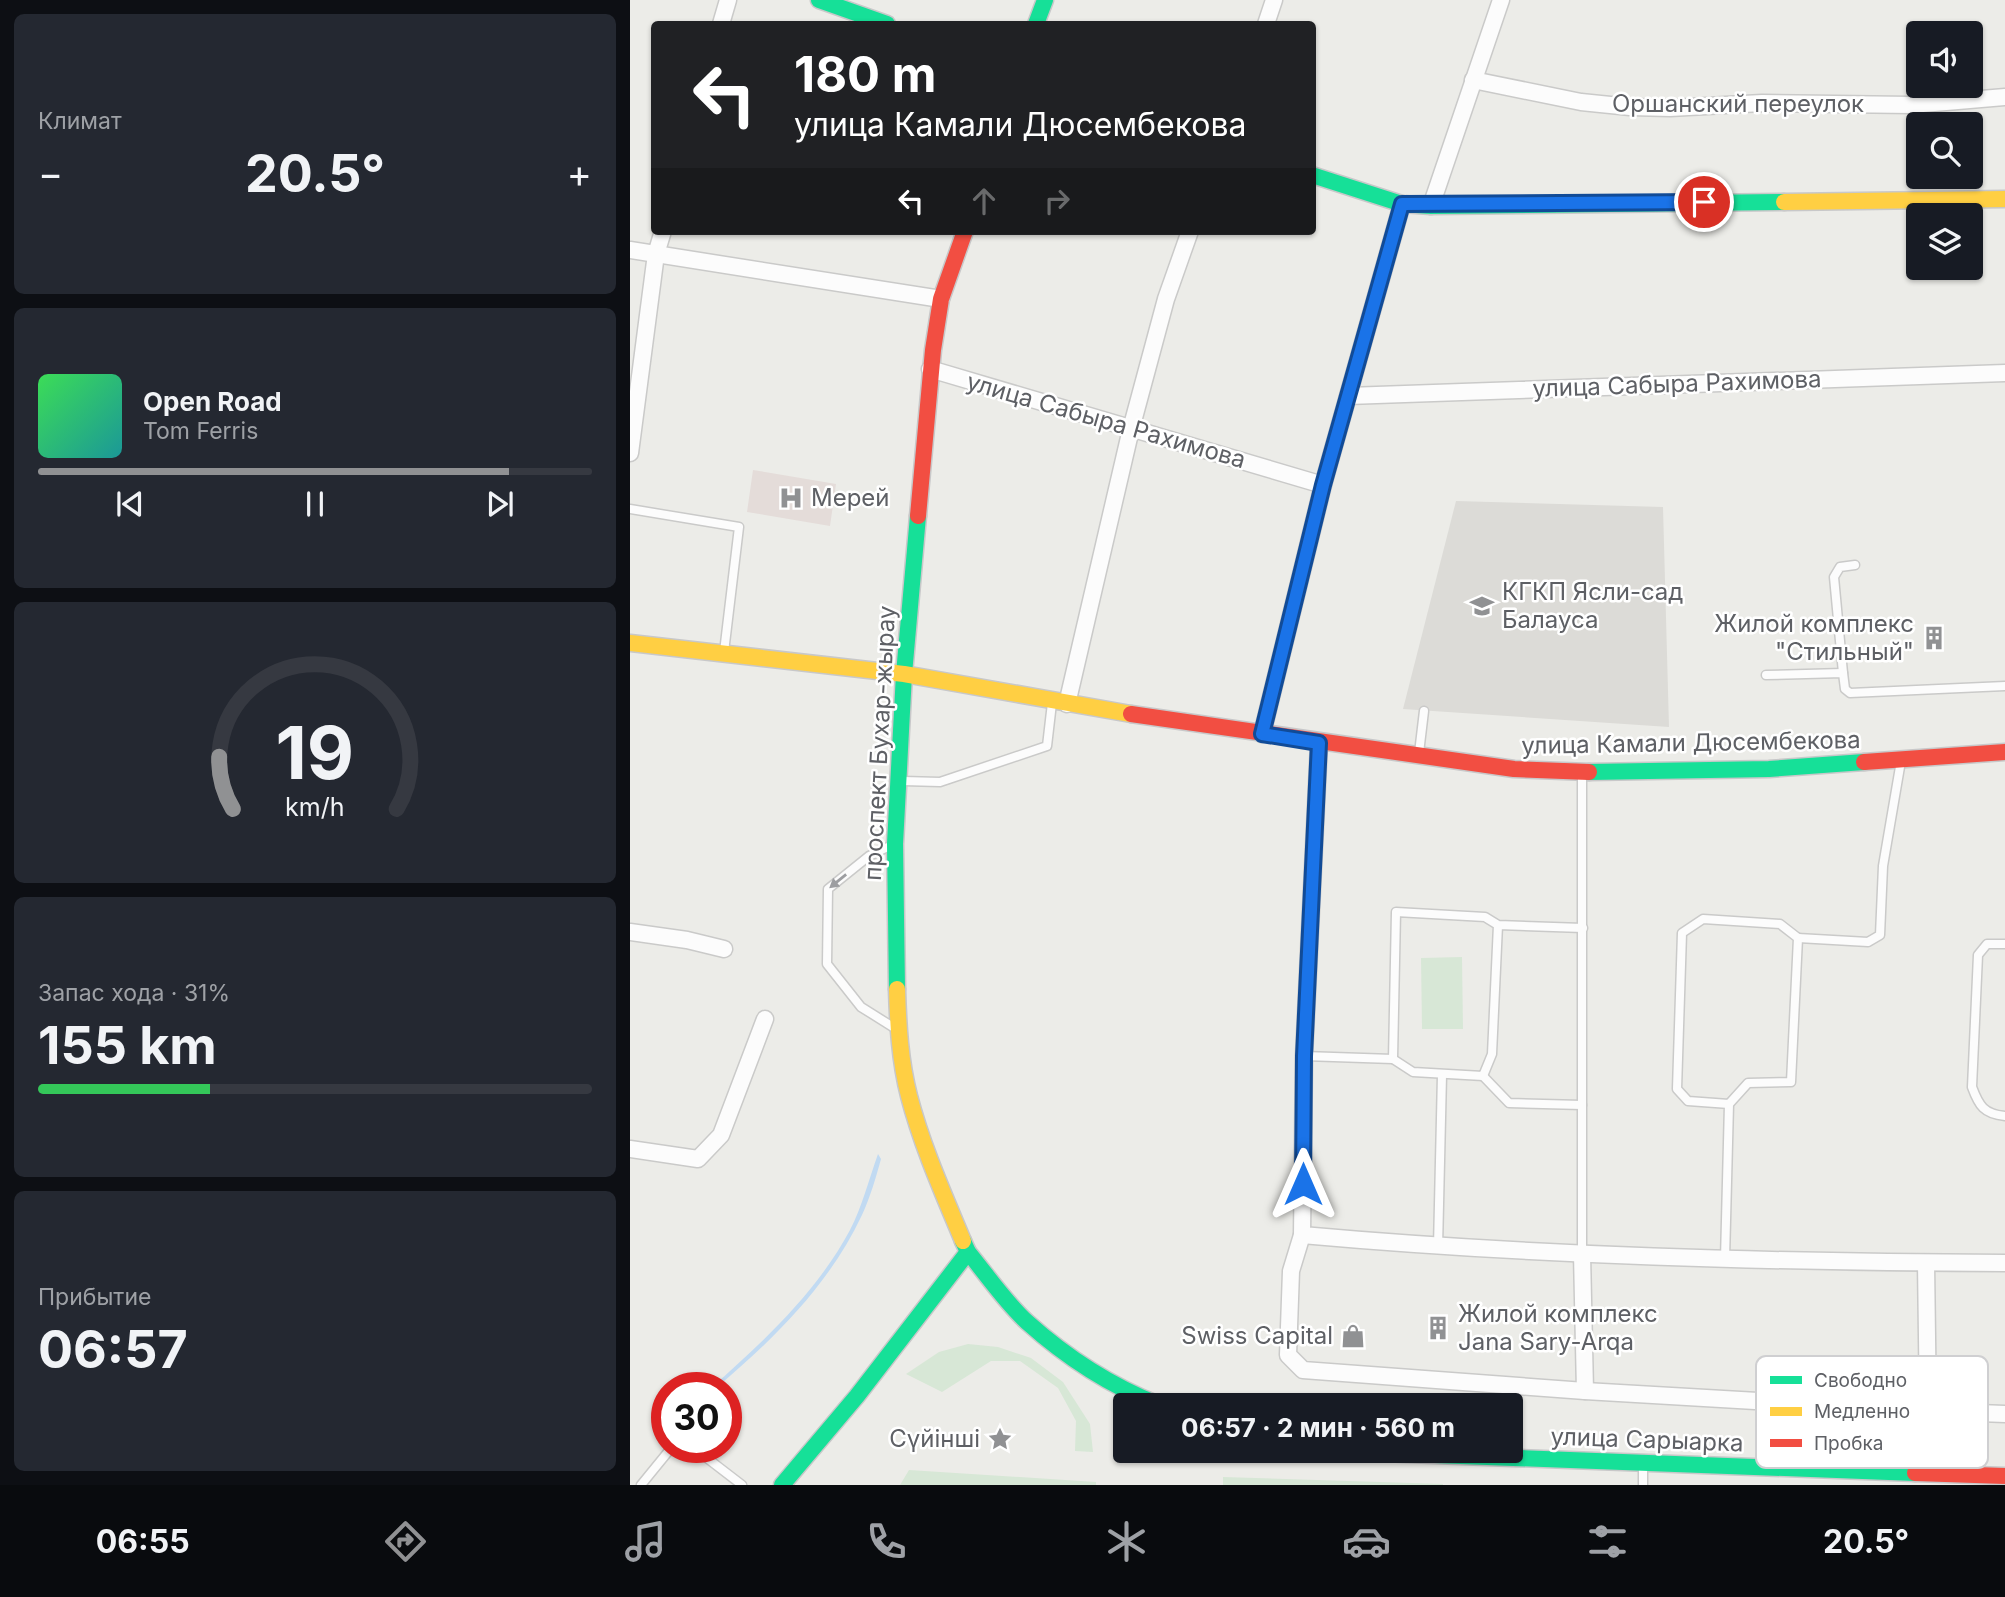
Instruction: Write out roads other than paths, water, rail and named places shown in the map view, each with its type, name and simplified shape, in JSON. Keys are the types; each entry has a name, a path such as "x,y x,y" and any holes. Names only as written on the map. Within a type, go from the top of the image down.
{"main road":[{"path":"820,0 879,21"},
{"path":"1038,21 1045,0"},
{"path":"1316,176 1402,204 1431,206 2005,199"},
{"name":"проспект Бухар-жырау","path":"964,235 941,299 930,369 904,674 895,844 898,1030 908,1094 928,1158 968,1252"},
{"name":"улица Камали Дюсембекова","path":"630,643 904,674 1059,702 1319,743 1514,769 1582,772 1769,769 2005,752"},
{"path":"782,1485 857,1396 968,1252 1026,1321 1074,1359 1129,1393"},
{"name":"улица Сарыарка","path":"1523,1458 1756,1467"},
{"name":"улица Сарыарка","path":"1782,1468 2005,1476"}],"street":[{"path":"722,21 728,0"},
{"path":"1267,21 1273,0"},
{"path":"1431,206 1501,0"},
{"name":"Оршанский переулок","path":"1473,80 1581,102 1630,107 1670,108 1762,103 1911,105 2005,97"},
{"path":"1262,734 1323,485 1402,204"},
{"path":"630,453 656,254 662,235"},
{"path":"1059,702 1166,299 1189,235"},
{"path":"630,250 941,299"},
{"name":"улица Сабыра Рахимова","path":"930,369 1323,485"},
{"name":"улица Сабыра Рахимова","path":"1348,396 2005,373"},
{"path":"1319,743 1304,1056 1303,1235 1291,1271 1288,1355 1303,1370 1756,1400"},
{"path":"630,932 724,948"},
{"path":"630,1149 698,1159 721,1135 765,1019"},
{"path":"1303,1235 1438,1247 1582,1254 2005,1263"},
{"path":"1582,1254 1585,1391"},
{"path":"1926,1263 1927,1356"}],"lane":[{"path":"630,509 739,527 724,655"},
{"path":"1855,565 1840,567 1834,577 1845,689 1850,693 2005,686"},
{"path":"1766,676 1843,673"},
{"path":"900,781 940,782 1047,746 1059,702"},
{"path":"1419,756 1424,711"},
{"path":"1729,1104 1688,1101 1677,1089 1682,933 1703,919 1780,924 1798,938 1868,942 1880,936 1883,866 1901,761"},
{"path":"1582,772 1582,1254"},
{"path":"895,844 869,856 828,889 827,964 862,1007 898,1030"},
{"path":"1393,1059 1396,912 1485,917 1498,925 1583,928"},
{"path":"1483,1076 1492,1054 1498,925"},
{"path":"1726,1259 1729,1104 1748,1083 1791,1082 1798,938"},
{"path":"2005,944 1987,944 1978,956 1972,1087 1978,1105 1994,1115 2005,1116"},
{"path":"1304,1056 1393,1059 1413,1072 1483,1076 1508,1103 1582,1105"},
{"path":"1438,1247 1442,1075"},
{"path":"641,1485 659,1463"},
{"path":"713,1463 738,1484"},
{"path":"1643,1463 1643,1485"}],"water":[{"path":"878,1154 881,1159 865,1208 849,1241 833,1265 817,1288 779,1330 734,1372 729,1372 788,1315 822,1274 850,1230"}],"place":[{"name":"Мерей","path":"791,498"},
{"name":"КГКП Ясли-сад Балауса","path":"1482,606"},
{"name":"Жилой комплекс \"Стильный\"","path":"1934,638"},
{"name":"Жилой комплекс Jana Sary-Arqa","path":"1438,1328"},
{"name":"Swiss Capital","path":"1353,1336"},
{"name":"Сүйінші","path":"1000,1439"}]}
